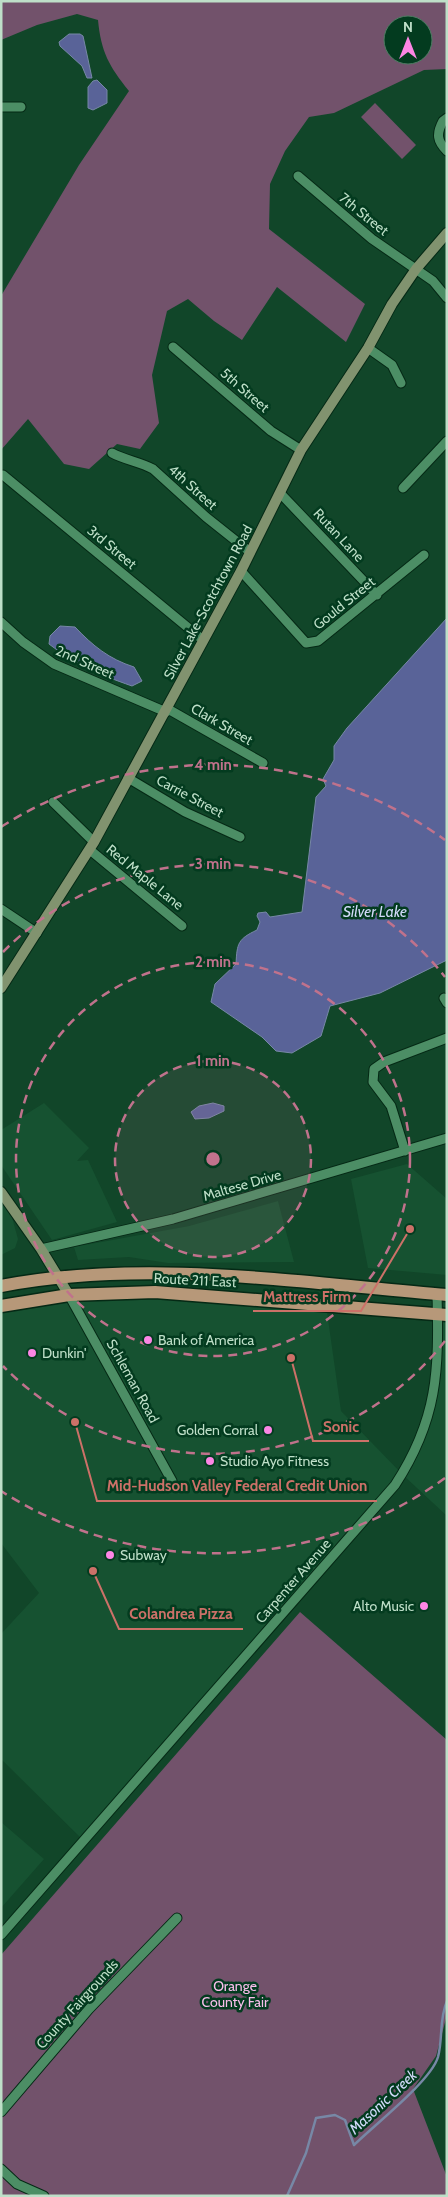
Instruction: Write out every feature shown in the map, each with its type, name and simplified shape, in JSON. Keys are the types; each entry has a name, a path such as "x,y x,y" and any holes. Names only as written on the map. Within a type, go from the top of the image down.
{"main road":[{"name":"Route 211 East","path":"1,1286 58,1277 126,1273 178,1274 442,1295"},
{"name":"Route 211 East","path":"1,1306 69,1296 125,1292 183,1293 442,1315"}],"street":[{"path":"1,107 21,107"},
{"path":"447,118 443,121 438,135 439,142 447,151"},
{"name":"7th Street","path":"298,176 372,239 433,281 447,298"},
{"name":"Silver Lake-Scotchtown Road","path":"1,988 92,846 241,572 301,450 368,348 392,304 416,269 447,233"},
{"name":"5th Street","path":"173,347 271,431 301,450"},
{"path":"368,348 392,365 401,383"},
{"path":"403,488 447,441"},
{"name":"4th Street","path":"112,452 126,460 144,464 153,469 206,518 250,552"},
{"name":"3rd Street","path":"3,475 203,640"},
{"name":"Rutan Lane","path":"281,494 377,595"},
{"name":"Gould Street","path":"241,572 306,643 318,641 377,595 424,554"},
{"name":"2nd Street","path":"1,622 23,642 54,664 167,711"},
{"name":"Clark Street","path":"167,711 264,763"},
{"name":"Carrie Street","path":"128,778 185,812 240,836"},
{"name":"Red Maple Lane","path":"52,802 92,846 182,926"},
{"path":"1,909 37,933"},
{"path":"405,1151 391,1106 373,1082 374,1069 384,1062 447,1038"},
{"name":"Maltese Drive","path":"41,1249 173,1219 447,1138"},
{"path":"1,1192 41,1249 69,1296"},
{"name":"Carpenter Avenue","path":"1,1935 395,1485 415,1452 429,1416 442,1315 442,1295"},
{"name":"Schleman Road","path":"69,1296 172,1481"},
{"name":"County Fairgrounds","path":"1,2112 89,2008 177,1918"},
{"path":"1,2169 18,2184 44,2196"}],"shaded area":[{"path":"44,1103 89,1148 77,1161 88,1160 117,1222 52,1240 1,1165 1,1130"},
{"path":"407,1164 447,1199 447,1275 368,1268 351,1179"},
{"path":"1,1200 11,1214 18,1239 15,1248 1,1255"},
{"path":"278,1201 294,1262 168,1263 129,1257 78,1260 74,1247 189,1226"},
{"path":"69,1295 238,1297 326,1305 341,1411 402,1474 84,1841 1,1759 1,1634 39,1593 1,1543 1,1307"},
{"path":"437,1314 447,1315 447,1516 402,1474 427,1424"},
{"path":"1,1822 44,1859 1,1908"}],"green space":[{"path":"1,1 447,1 447,69 424,70 334,113 309,117 285,151 270,184 269,229 365,304 346,342 277,287 242,340 214,321 188,299 167,311 152,375 159,423 140,449 117,444 89,469 64,464 28,419 1,450 1,296 79,165 129,91 107,58 101,41 98,20 77,14 37,25 1,40"},
{"path":"375,103 416,145 402,159 361,117"},
{"name":"Orange County Fair","path":"300,1612 447,1740 447,2015 436,2056 413,2089 447,2177 447,2196 1,2196 1,1955"}],"water":[{"path":"69,34 80,34 83,36 92,78 87,78 82,66 60,46 59,42"},
{"path":"97,80 107,90 107,103 93,110 88,108 88,87 93,81"},
{"name":"Silver Lake","path":"447,618 447,960 380,993 330,1006 321,1036 292,1053 276,1051 262,1037 211,1002 215,984 236,964 238,946 242,939 257,930 260,922 257,916 258,913 266,912 270,917 302,912 316,797 326,786 323,779 334,760 334,746 347,728"},
{"path":"60,626 75,627 102,651 134,667 142,681 132,686 89,669 59,652 49,644 50,636"},
{"path":"213,1103 224,1106 224,1111 209,1118 195,1119 191,1112 199,1106"}],"waterway":[{"name":"Masonic Creek","path":"287,2196 306,2153 316,2118 335,2115 345,2120 354,2145 401,2103 425,2078 438,2057 443,2015 447,2001"}],"place":[{"name":"Mattress Firm","path":"410,1229"},
{"name":"Bank of America","path":"148,1340"},
{"name":"Dunkin'","path":"32,1353"},
{"name":"Sonic","path":"291,1358"},
{"name":"Mid-Hudson Valley Federal Credit Union","path":"75,1422"},
{"name":"Golden Corral","path":"268,1430"},
{"name":"Studio Ayo Fitness","path":"210,1461"},
{"name":"Subway","path":"110,1555"},
{"name":"Colandrea Pizza","path":"93,1571"},
{"name":"Alto Music","path":"424,1606"}]}
